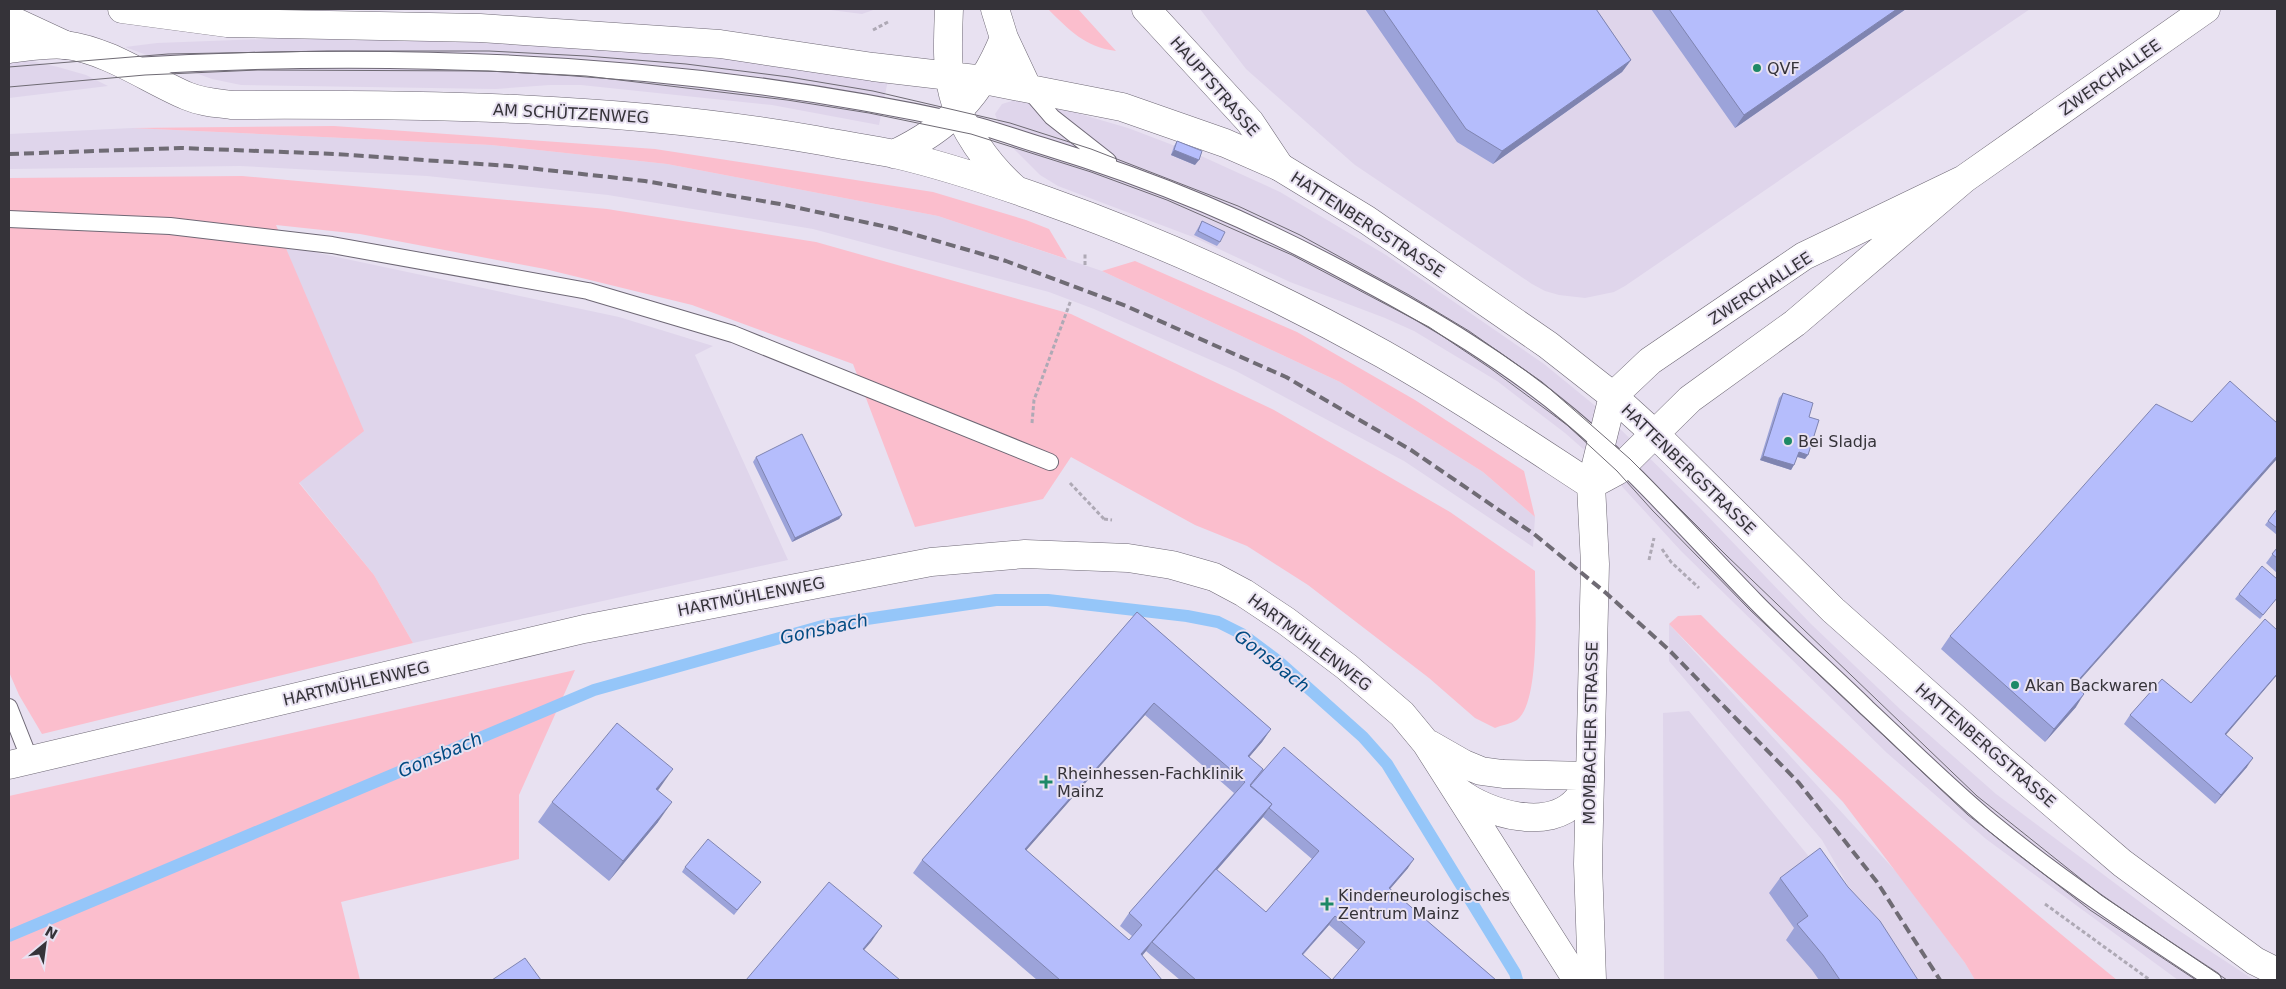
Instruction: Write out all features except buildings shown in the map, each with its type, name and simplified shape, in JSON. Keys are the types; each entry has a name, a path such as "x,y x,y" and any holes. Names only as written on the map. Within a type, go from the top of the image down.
{"main road":[{"path":"122,9 227,23 480,28 720,44 950,76"},
{"path":"949,9 950,76 958,118 984,156 1016,190 1089,216 1195,260 1323,322 1448,392 1591,485 1623,466"},
{"path":"995,9 1004,38 1027,87"},
{"name":"HAUPTSTRASSE","path":"1146,9 1250,122 1280,167"},
{"name":"ZWERCHALLEE","path":"1623,466 1690,399 1795,323 1964,179 2206,9"},
{"name":"AM SCHÜTZENWEG","path":"9,19 65,45 88,50 188,96 208,102 232,105 383,104 566,110 680,120 775,133 894,154 1016,190"},
{"path":"894,154 918,143 958,118 984,80 1004,38"},
{"name":"AM SCHÜTZENWEG","path":"9,49 65,45"},
{"name":"HATTENBERGSTRASSE","path":"950,76 1027,87 1122,107 1225,143 1280,167 1367,220 1548,345 1613,396 1656,435 1833,610 2002,760 2122,863 2255,961 2277,972"},
{"name":"ZWERCHALLEE","path":"1613,396 1650,361 1804,256 1964,179"},
{"path":"1602,445 1613,396"},
{"name":"MOMBACHER STRASSE","path":"1592,980 1588,864 1595,564 1591,485 1602,445"},
{"name":"HARTMÜHLENWEG","path":"20,762 575,631 672,610 931,562 1025,554 1128,558 1172,565 1214,577 1244,594 1286,621 1347,667 1402,714 1426,742 1577,980"},
{"name":"HARTMÜHLENWEG","path":"1426,742 1464,764 1481,771 1503,774 1589,776 1584,792 1576,802 1561,811 1534,816 1504,814 1487,809 1456,790"}],"lane":[{"name":"AM SCHÜTZENWEG","path":"126,66 259,60 350,59 489,61 587,66 788,89 958,118"},
{"path":"1027,87 1052,116 1120,170"},
{"path":"958,118 1120,170 1178,192 1267,230 1405,304 1504,364 1573,418 1602,445 1757,603 1989,820 2097,904 2213,980"},
{"path":"9,219 170,226 332,245 588,292 733,334 1050,462"},
{"name":"HARTMÜHLENWEG","path":"9,707 20,762"}],"path":[{"path":"1071,300 1034,400 1031,431 1050,462 1104,519 1102,525"},
{"path":"1654,536 1671,562"}],"shaded area":[{"path":"823,9 876,9 862,14"},
{"path":"1048,9 1078,9 1116,51 1095,46 1086,41"},
{"path":"1200,9 2030,9 1625,286 1614,292 1585,298 1559,295 1545,291 1532,284 1355,165 1246,69"},
{"path":"347,36 616,44 888,80 879,125 772,105 581,85 496,89 241,85 212,79 125,47 157,43"},
{"path":"9,60 31,61 58,67 86,75 108,86 9,98"},
{"path":"1015,100 1066,110 1128,128 1199,155 1280,192 1386,255 1544,364 1604,413 1699,507 1810,623 1901,710 1996,794 2172,926 2254,980 2178,980 1986,839 1887,753 1681,551 1606,469 1565,433 1497,381 1414,331 1385,318 1290,282 1193,237 1058,186 1040,175 1013,148 1001,130 995,114 1002,104"},
{"path":"334,126 655,149 933,192 1026,220 1049,229 1067,259 938,216 667,164 491,145 132,128"},
{"path":"132,128 491,145 667,164 938,216 1102,271 1340,382 1483,472 1535,517 1533,547 1404,461 1236,371 1094,309 1049,292 813,229 608,195 427,176 240,166 9,169 9,134"},
{"path":"242,176 607,209 816,242 1071,314 1274,410 1450,512 1535,571 1535,650 1530,693 1525,710 1512,723 1495,728 1475,718 1429,678 1308,585 1247,546 1195,525 1071,457 1043,499 915,527 853,364 692,305 545,269 360,234 276,225 364,431 299,483 374,575 413,643 42,734 19,695 9,672 9,178"},
{"path":"285,246 619,317 713,346 695,355 788,560 413,643 374,575 299,482"},
{"path":"1135,261 1297,332 1415,400 1524,471 1535,517 1483,472 1340,382 1102,271"},
{"path":"1701,615 1770,681 1909,804 2117,980 1975,980 1965,963 1843,802 1669,624 1678,616"},
{"path":"1669,624 1901,877 1965,963 1975,980 1664,980 1663,713 1689,711 1881,944 1822,840 1669,661"},
{"path":"575,670 519,795 519,859 341,902 360,980 9,980 9,796"}],"waterway":[{"name":"Gonsbach","path":"9,936 594,690 826,625 996,600 1048,600 1187,616 1218,622 1242,634 1278,661 1363,737 1387,764 1515,973 1517,980"}],"tram line":[{"path":"9,67 168,54 328,51 489,51 686,64 789,77 873,91 1010,123 1091,149 1238,206 1300,235 1409,295 1469,331 1542,382 1630,459 1727,556 1977,796 2101,895 2227,980"},
{"path":"9,87 145,75 258,70 488,71 586,76 787,100 869,113 971,134 1091,172 1167,200 1292,255 1429,327 1490,368 1567,425 1617,471 1653,511 1750,610 1968,815 2090,910 2196,980"}],"railway":[{"path":"9,154 181,148 336,154 510,166 645,181 780,204 892,228 1006,261 1126,306 1286,377 1411,450 1534,534 1606,593 1669,650 1799,783 1877,882 1940,980"}],"place":[{"name":"QVF","path":"1757,68"},
{"name":"Bei Sladja","path":"1788,441"},
{"name":"Akan Backwaren","path":"2015,685"},
{"name":"Rheinhessen-Fachklinik Mainz","path":"1046,782"},
{"name":"Kinderneurologisches Zentrum Mainz","path":"1327,904"}]}
